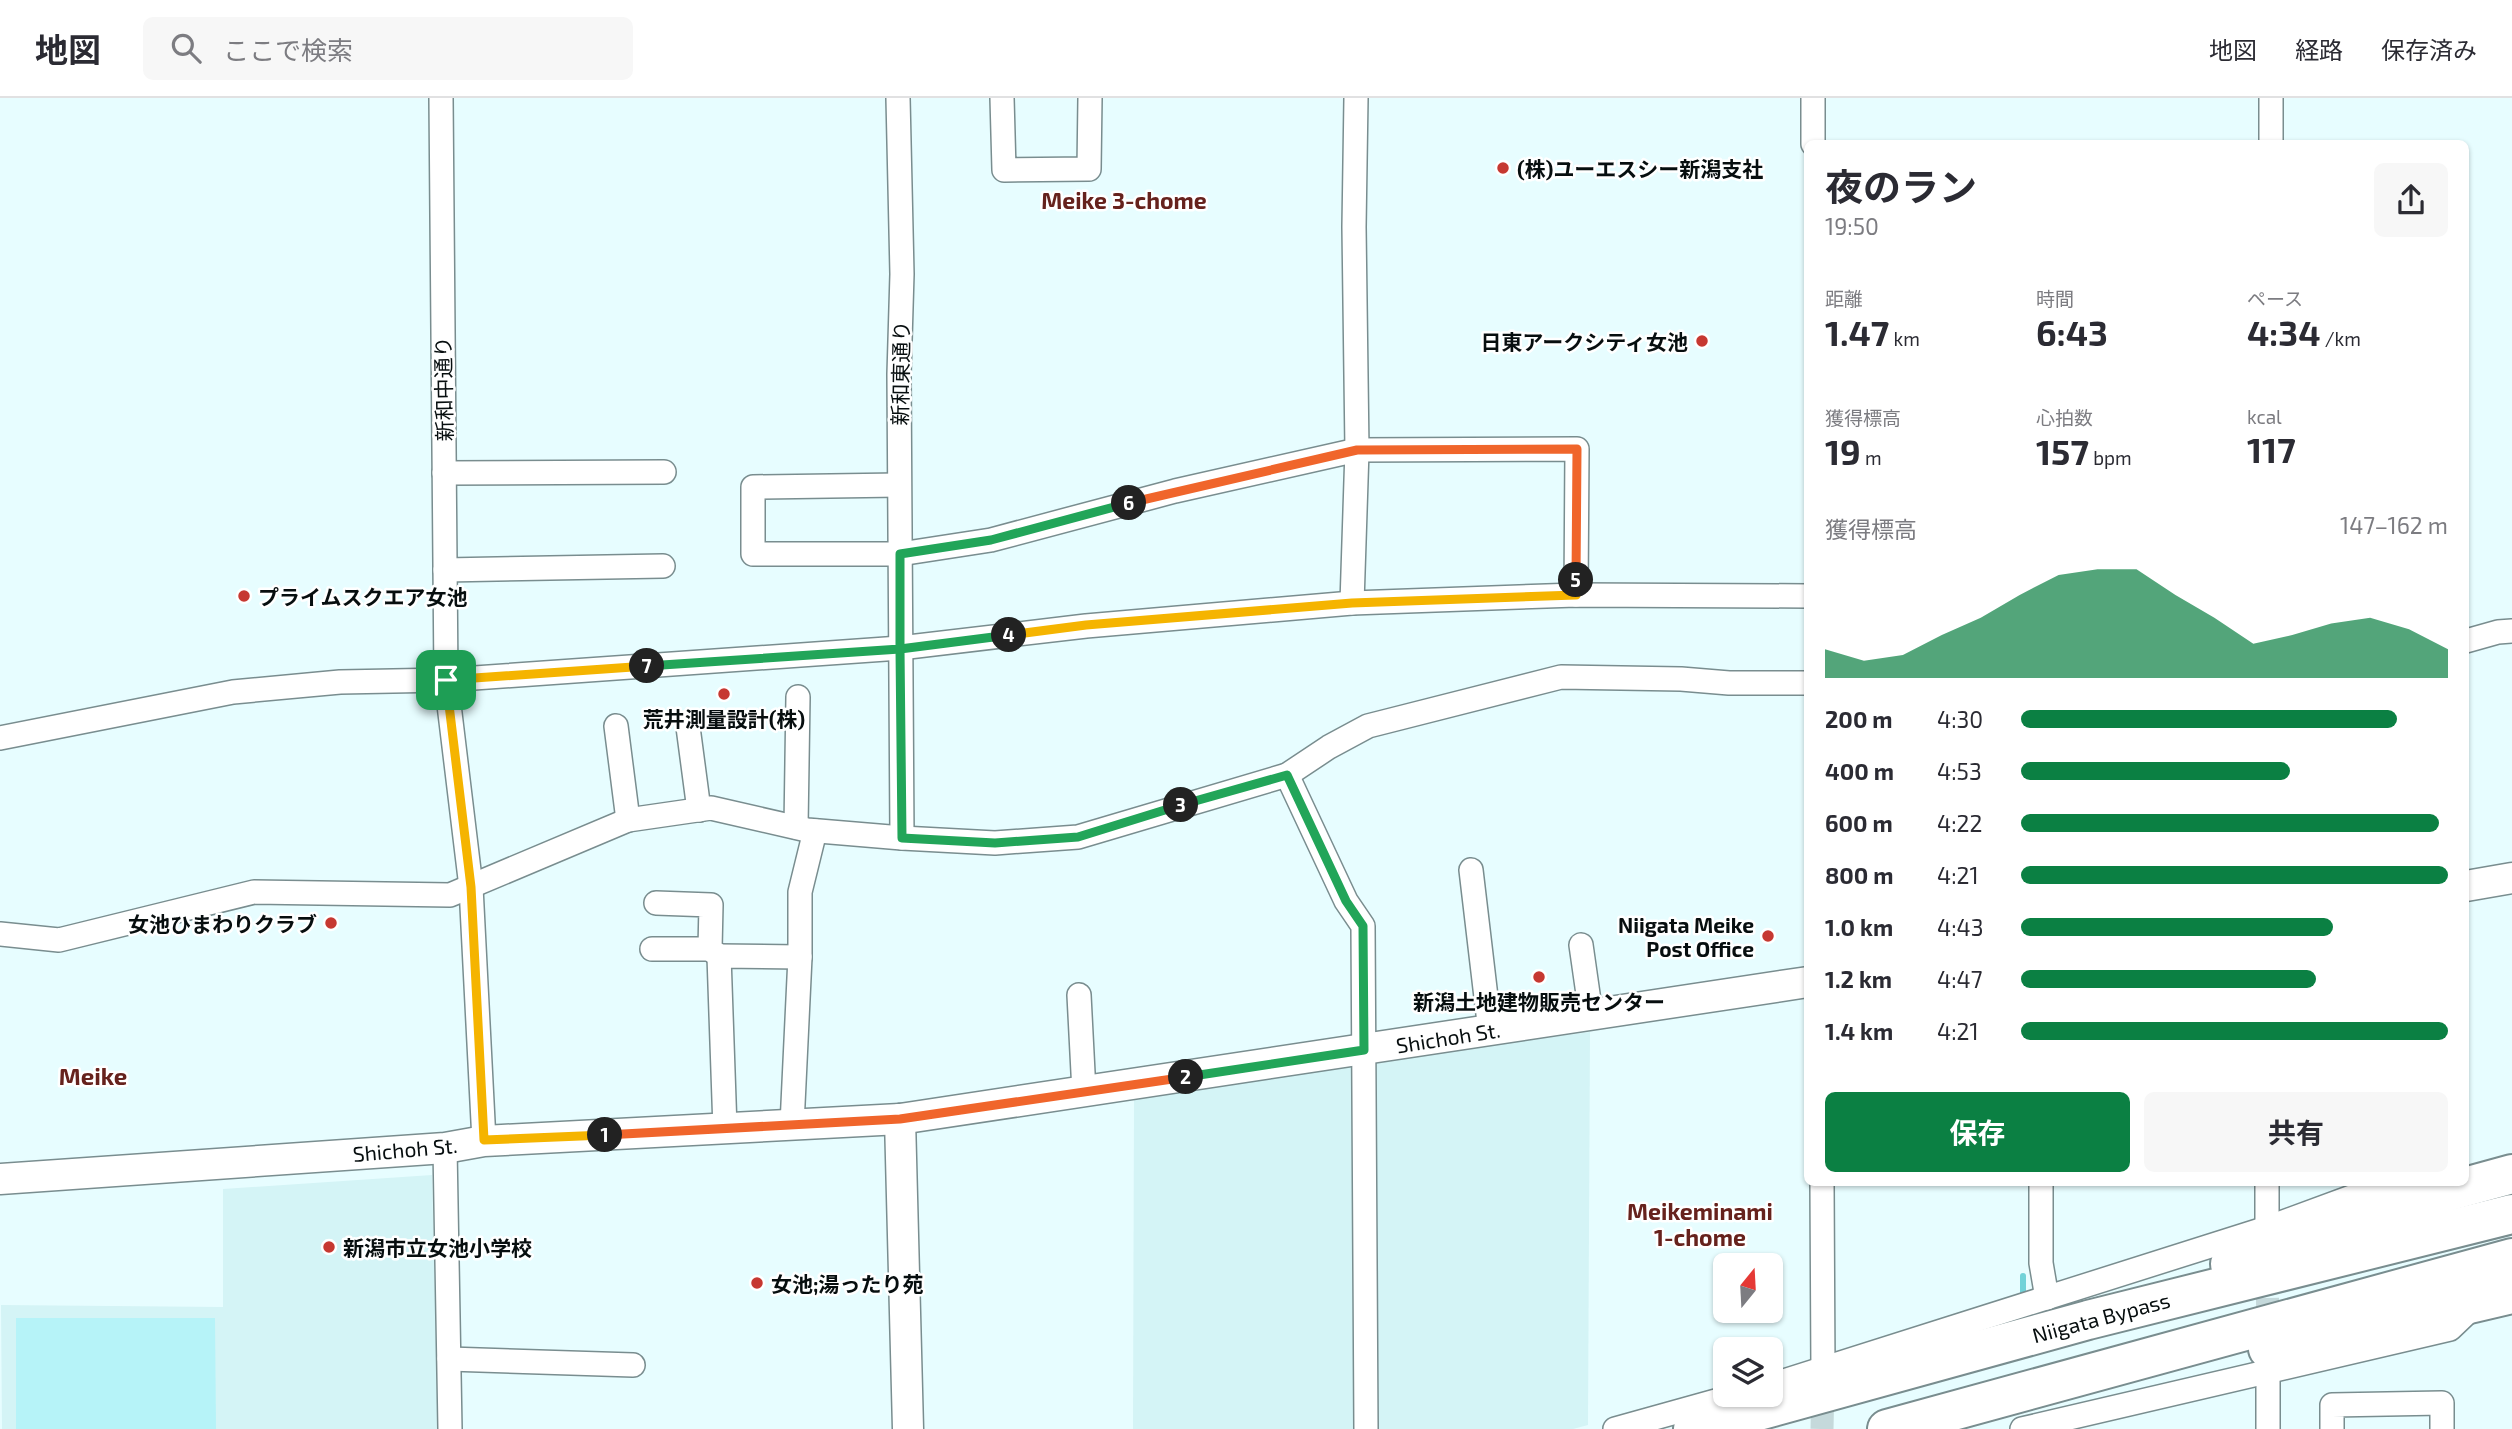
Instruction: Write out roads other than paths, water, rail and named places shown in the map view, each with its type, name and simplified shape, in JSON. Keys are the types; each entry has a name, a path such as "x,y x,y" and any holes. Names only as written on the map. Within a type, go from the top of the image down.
{"highway":[{"path":"2469,1182 2512,1174"},
{"path":"2088,1320 2330,1224 2452,1186"},
{"name":"Niigata Bypass","path":"1693,1429 2088,1320 2512,1214"},
{"path":"1887,1429 2512,1258"},
{"path":"1951,1411 2338,1335 2494,1298"}],"street":[{"name":"新和中通り","path":"440,98 446,680 471,887 484,1140"},
{"name":"新和東通り","path":"898,98 902,274 899,485 902,838"},
{"path":"1002,98 1004,170 1089,169 1090,98"},
{"path":"1352,603 1357,450 1354,227 1356,98"},
{"path":"1813,98 1813,140"},
{"path":"2271,98 2271,140"},
{"path":"899,485 753,487 753,554 900,554 991,540 1175,491 1357,450 1577,449 1576,595"},
{"path":"444,472 664,472"},
{"path":"445,570 663,566"},
{"path":"0,738 233,692 340,682 446,680 900,649 1086,625 1352,603 1576,595 1804,596"},
{"path":"2469,640 2512,631"},
{"path":"0,933 59,940 254,892 450,895 628,820 711,808 805,829 902,838 995,843 1078,837 1287,775 1329,747 1368,726 1561,677 1804,683"},
{"path":"792,1125 800,957 800,892 805,829 798,697"},
{"path":"616,726 628,820"},
{"path":"688,727 699,810"},
{"path":"1287,775 1346,901 1363,926 1366,1429"},
{"path":"1471,870 1490,1031"},
{"path":"2469,885 2512,878"},
{"path":"656,903 711,905 725,1129"},
{"path":"1581,945 1591,1015"},
{"path":"653,949 800,957"},
{"name":"Shichoh St.","path":"0,1179 445,1148 484,1140 900,1119 1804,983"},
{"path":"1079,995 1084,1092"},
{"path":"900,1119 908,1429"},
{"path":"445,1148 450,1429"},
{"path":"1822,1186 1823,1371"},
{"path":"2041,1186 2041,1263 2047,1298"},
{"path":"2267,1186 2267,1233"},
{"path":"1783,1382 2047,1298 2267,1233 2354,1196 2396,1186"},
{"path":"2036,1427 2268,1368 2450,1329 2494,1298"},
{"path":"449,1359 633,1364"},
{"path":"2268,1368 2268,1429"},
{"path":"1615,1429 1713,1402"},
{"path":"2332,1429 2333,1405 2442,1403 2442,1429"}],"waterway":[{"path":"2023,1276 2023,1299"}],"tunnel":[{"path":"2267,1264 2268,1335"},
{"path":"1822,1429 1823,1383"}],"place":[{"name":"(株)ユーエスシー新潟支社","path":"1503,168"},
{"name":"日東アークシティ女池","path":"1702,341"},
{"name":"プライムスクエア女池","path":"244,596"},
{"name":"荒井測量設計(株)","path":"724,694"},
{"name":"女池ひまわりクラブ","path":"331,923"},
{"name":"Niigata Meike Post Office","path":"1768,936"},
{"name":"新潟土地建物販売センター","path":"1539,977"},
{"name":"新潟市立女池小学校","path":"329,1247"},
{"name":"女池;湯ったり苑","path":"757,1283"}],"district":[{"name":"Meike 3-chome","path":"1124,200"},
{"name":"Meike","path":"93,1075"},
{"name":"Meikeminami 1-chome","path":"1700,1224"}]}
